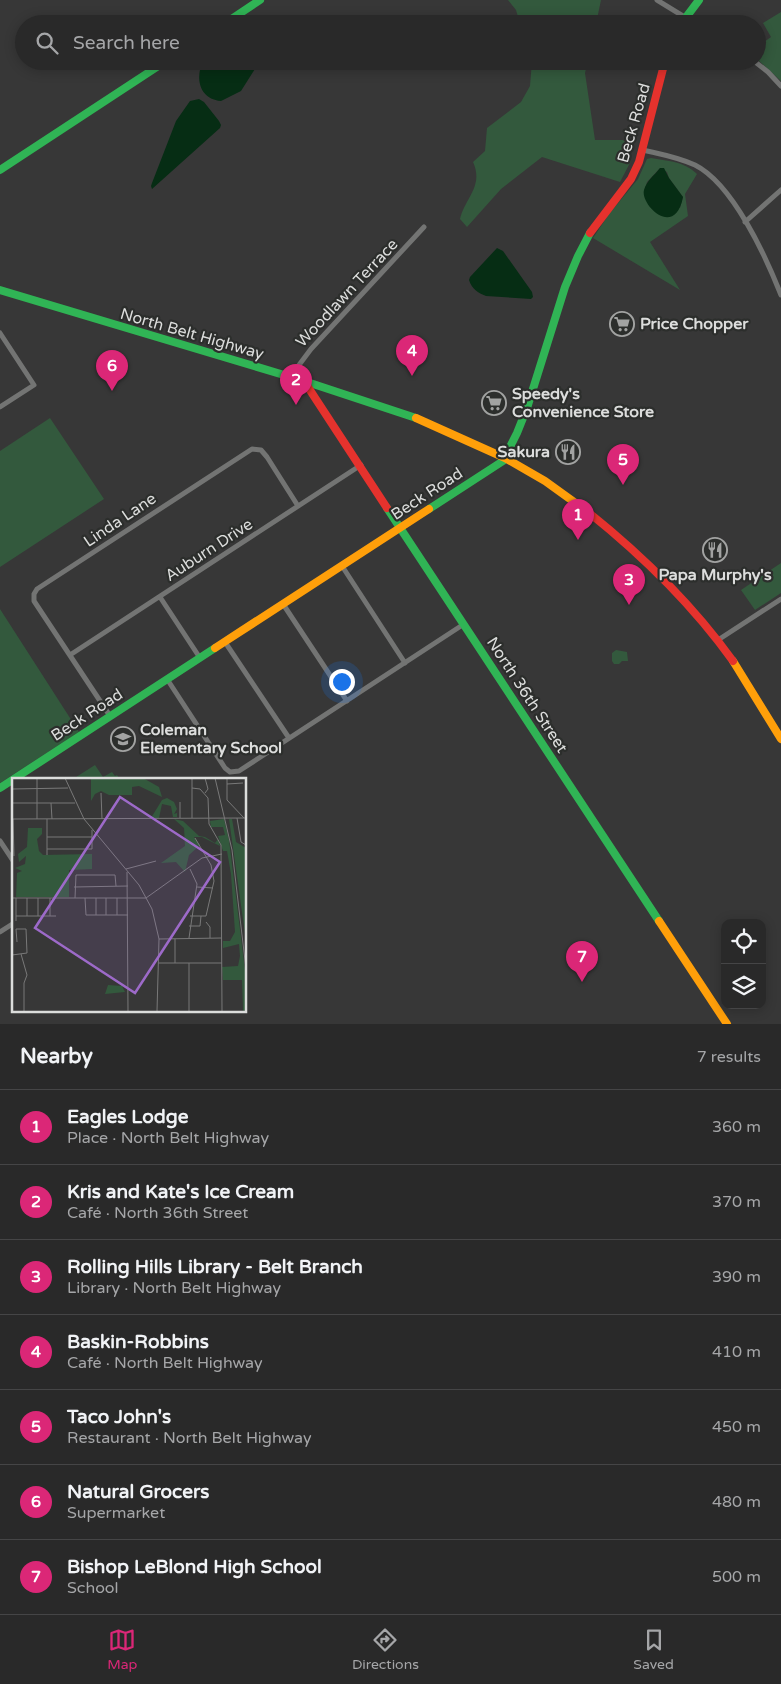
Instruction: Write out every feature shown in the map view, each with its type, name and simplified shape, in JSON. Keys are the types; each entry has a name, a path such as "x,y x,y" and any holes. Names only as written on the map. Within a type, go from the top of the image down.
{"street":[{"path":"238,15 260,0"},
{"path":"657,0 676,15"},
{"path":"687,15 698,0"},
{"path":"0,170 152,70"},
{"name":"Beck Road","path":"15,778 491,469 505,458 527,408 565,287 578,256 593,228 631,179 640,162 662,70"},
{"path":"765,70 781,86"},
{"path":"643,150 682,160 699,168 721,186 745,222 771,271 781,296"},
{"path":"745,222 781,190"},
{"name":"Woodlawn Terrace","path":"290,377 311,348 424,227"},
{"name":"North Belt Highway","path":"0,290 304,381 420,419 505,458 575,501 627,543 679,595 718,640 739,670 781,739"},
{"path":"0,333 34,385 0,407"},
{"name":"North 36th Street","path":"304,381 361,465 400,528 726,1024"},
{"name":"Linda Lane","path":"70,655 34,601 34,594 37,588 252,449 261,450 267,457 298,506"},
{"name":"Auburn Drive","path":"70,655 361,465"},
{"path":"342,566 405,663"},
{"path":"160,597 200,658"},
{"path":"718,640 781,599"},
{"path":"283,604 347,701"},
{"path":"167,679 226,768 233,772 238,771 464,624"},
{"path":"225,642 289,738"},
{"path":"70,655 110,716"},
{"name":"Beck Road","path":"0,788 12,780"},
{"path":"0,841 12,859"},
{"path":"0,932 12,924"}],"shaded area":[{"path":"508,0 601,0 598,15 517,15"},
{"path":"781,12 781,81 766,67 766,41 771,37 766,28 766,21"},
{"path":"200,70 254,70 241,91 221,101 208,96 204,92 199,81"},
{"path":"531,70 586,70 595,140 623,140 630,146 631,161 620,182 542,157 501,189 467,227 460,219 475,185 476,170 473,162 485,151 487,128 521,102 530,86"},
{"path":"199,99 204,102 219,121 220,128 152,189 152,183 176,121 190,101"},
{"path":"647,159 675,162 687,166 697,174 685,194 688,216 650,242 680,290 593,238 609,214 638,179","holes":["660,168 667,172 669,178 683,197 680,208 644,192 647,182"]},
{"path":"660,168 664,168 683,197 679,209 673,216 659,215 652,210 644,196 647,183"},
{"path":"497,248 503,251 532,292 533,297 531,299 486,296 472,286 469,280 470,277"},
{"path":"50,418 104,499 0,567 0,451"},
{"path":"781,563 781,593 755,610 741,590"},
{"path":"0,609 79,732 0,783"},
{"path":"616,650 627,652 628,661 614,664 612,653"},
{"path":"95,765 103,777 112,772 119,778 75,778"}],"traffic: fast":[{"path":"238,15 260,0"},
{"path":"688,15 699,0"},
{"path":"0,170 152,70"},
{"path":"429,509 503,461 527,408 565,287 590,233"},
{"path":"0,290 304,381 416,418"},
{"path":"387,508 659,921"},
{"path":"15,778 215,648"},
{"path":"0,788 12,780"}],"traffic: slow":[{"path":"416,418 505,458 545,481 588,512"},
{"path":"215,648 429,509"},
{"path":"733,661 781,739"},
{"path":"659,921 727,1024"}],"traffic: jam":[{"path":"590,233 631,179 639,162 663,70"},
{"path":"304,381 387,508"},
{"path":"588,512 647,563 684,600 733,661"}],"place":[{"name":"Price Chopper","path":"622,324"},
{"name":"Baskin-Robbins","path":"412,376"},
{"name":"Natural Grocers","path":"112,391"},
{"name":"Speedy's Convenience Store","path":"494,403"},
{"name":"Kris and Kate's Ice Cream","path":"296,405"},
{"name":"Sakura","path":"568,452"},
{"name":"Taco John's","path":"623,485"},
{"name":"Eagles Lodge","path":"578,540"},
{"name":"Papa Murphy's","path":"715,550"},
{"name":"Rolling Hills Library - Belt Branch","path":"629,605"},
{"name":"Coleman Elementary School","path":"123,739"},
{"name":"Bishop LeBlond High School","path":"582,982"}]}
